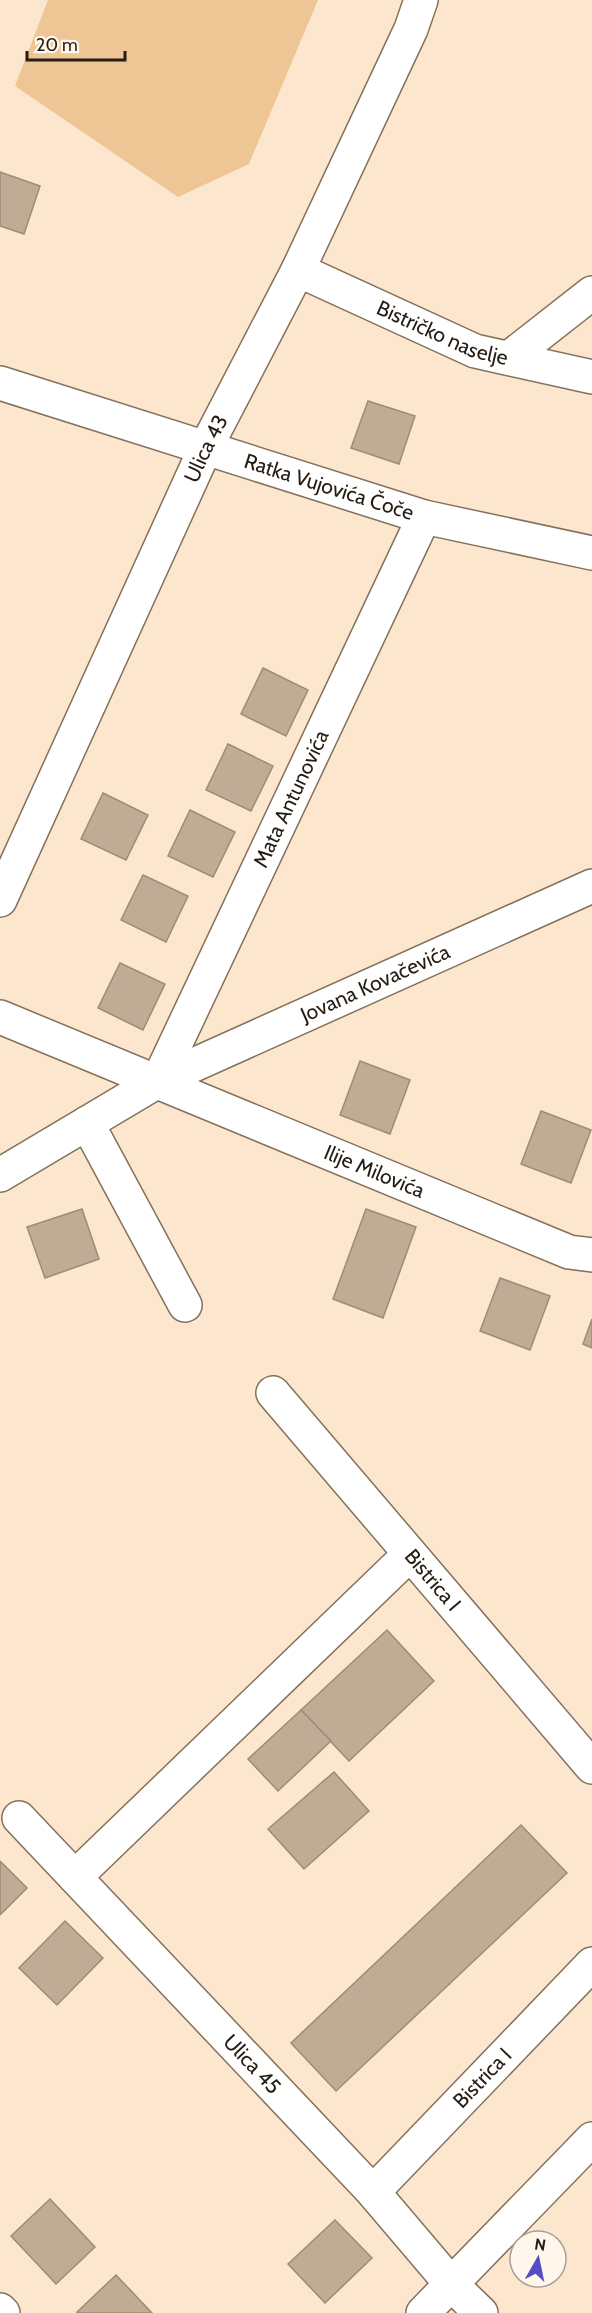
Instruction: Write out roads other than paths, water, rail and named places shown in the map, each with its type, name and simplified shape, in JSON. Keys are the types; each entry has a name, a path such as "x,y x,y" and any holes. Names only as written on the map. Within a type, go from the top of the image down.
{"street":[{"name":"Ulica 43","path":"0,900 205,449 298,270 411,29 421,0"},
{"name":"Bistričko naselje","path":"298,270 475,351 592,377"},
{"path":"509,358 592,293"},
{"name":"Ratka Vujovića Čoče","path":"0,383 424,518 592,553"},
{"name":"Mata Antunovića","path":"158,1082 424,518"},
{"name":"Jovana Kovačevića","path":"0,1175 158,1082 592,886"},
{"name":"Ilije Milovića","path":"0,1017 569,1252 592,1255"},
{"path":"87,1123 185,1305"},
{"name":"Bistrica I","path":"273,1393 592,1767"},
{"path":"75,1877 410,1554"},
{"name":"Ulica 45","path":"19,1818 372,2192 452,2285 481,2313"},
{"name":"Bistrica I","path":"372,2192 592,1964"},
{"path":"423,2313 592,2139"},
{"path":"0,2310 3,2313"}]}
